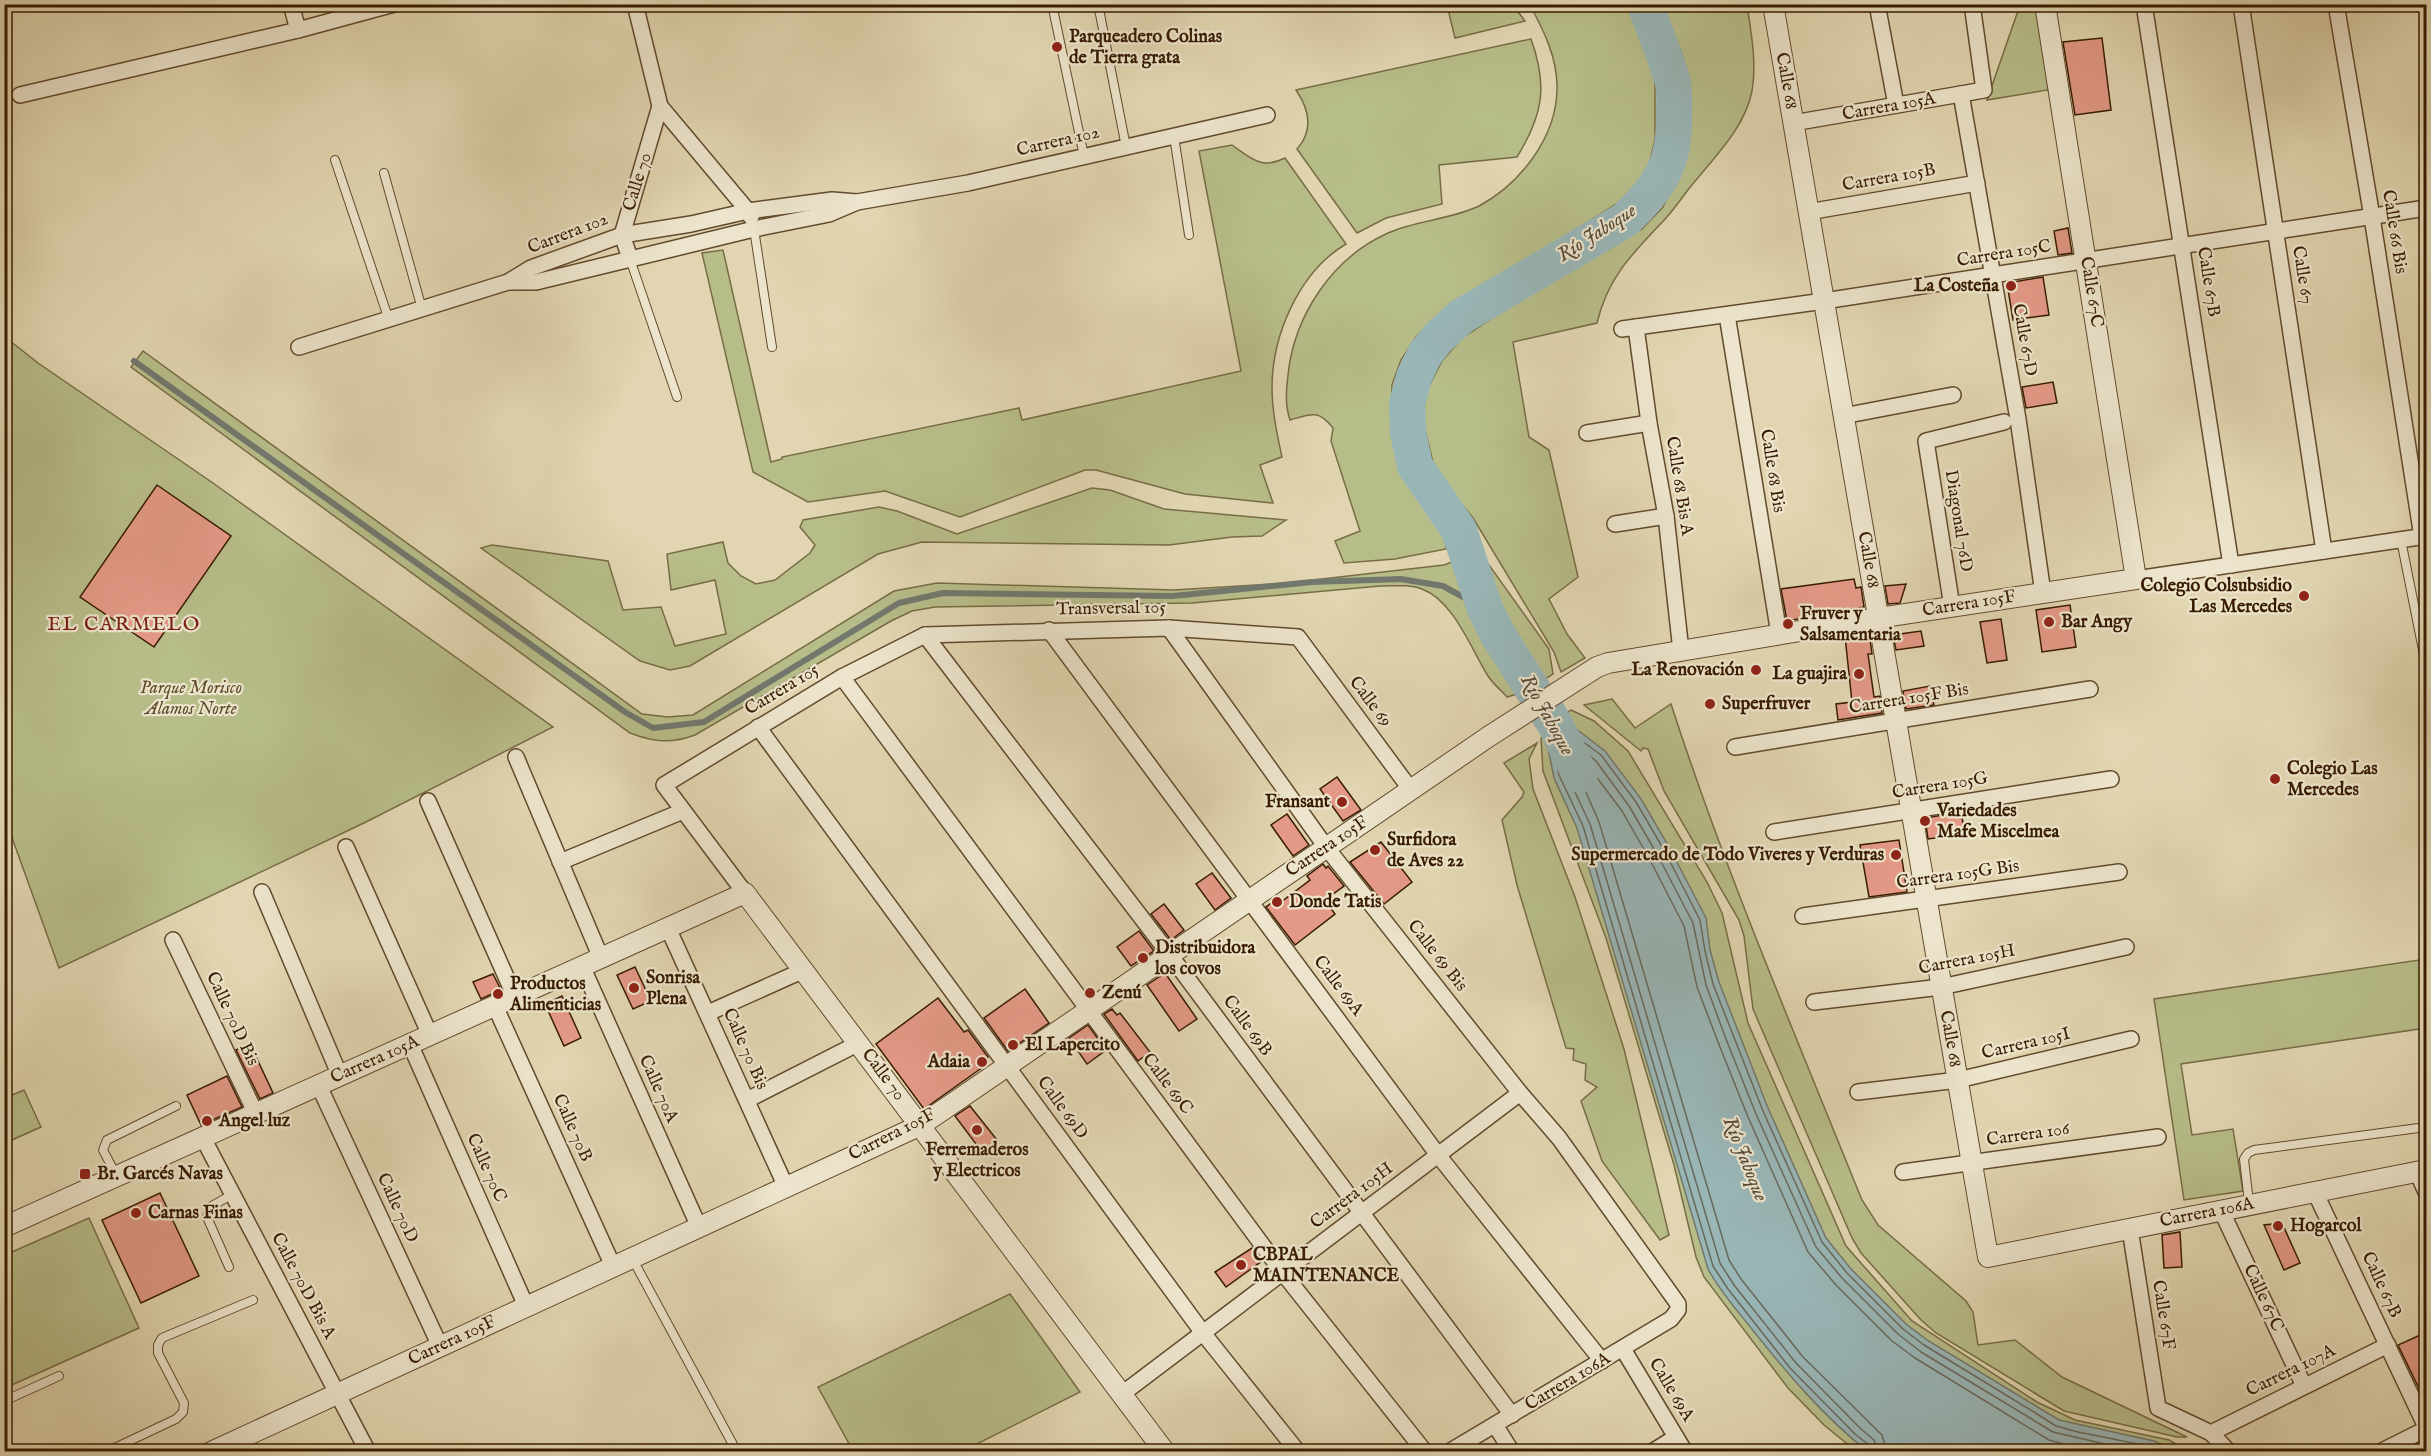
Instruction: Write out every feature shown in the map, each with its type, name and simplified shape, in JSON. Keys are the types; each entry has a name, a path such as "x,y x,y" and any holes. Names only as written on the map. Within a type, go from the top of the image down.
{"street":[{"path":"291,4 298,30"},
{"path":"20,95 298,30 394,4"},
{"path":"635,4 660,106 748,211 754,229"},
{"name":"Calle 68","path":"1773,4 1988,1257"},
{"path":"1877,4 1896,105"},
{"name":"Carrera 105A","path":"1793,123 1984,90 1972,4"},
{"name":"Calle 67C","path":"2045,4 2136,579"},
{"name":"Calle 67B","path":"2144,4 2231,565"},
{"name":"Calle 67","path":"2241,4 2325,551"},
{"name":"Calle 66 Bis","path":"2336,4 2424,536"},
{"name":"Calle 67D","path":"1961,94 1994,275 2043,593"},
{"name":"Calle 70","path":"630,258 622,235 660,106"},
{"name":"Carrera 102","path":"508,282 536,282 754,229 829,214 857,202 968,183 1267,115"},
{"name":"Carrera 105B","path":"1808,212 1977,183"},
{"name":"Carrera 102","path":"299,348 508,282 531,268 622,235 690,224 748,211 832,200 857,202"},
{"name":"Carrera 105C","path":"1629,328 1824,302 2427,208"},
{"name":"Calle 68 Bis","path":"1727,315 1779,634"},
{"name":"Calle 68 Bis A","path":"1629,328 1666,516 1681,651"},
{"path":"1844,416 1953,395"},
{"name":"Diagonal 76D","path":"1952,607 1926,441 2004,422"},
{"path":"1587,433 1649,423"},
{"path":"1615,524 1666,516"},
{"name":"Carrera 105F","path":"211,1452 921,1125 1488,737 1587,672 1608,663 1878,618 2424,536"},
{"name":"Transversal 105","path":"924,635 1169,628 1298,637"},
{"name":"Calle 69 Bis","path":"1169,628 1326,847 1520,1094 1559,1138 1678,1304"},
{"name":"Calle 69A","path":"1049,630 1438,1155 1602,1361"},
{"name":"Carrera 105","path":"664,785 842,677 924,635"},
{"name":"Calle 69B","path":"924,635 1170,955 1512,1415"},
{"name":"Calle 69","path":"1298,637 1411,790"},
{"name":"Calle 69C","path":"842,677 1283,1273 1425,1452"},
{"name":"Carrera 105F Bis","path":"1735,747 2090,689"},
{"name":"Calle 69D","path":"758,727 1203,1333 1298,1452"},
{"path":"516,757 601,958"},
{"name":"Carrera 105G","path":"1774,832 2111,779"},
{"name":"Calle 70","path":"664,785 1165,1452"},
{"path":"428,801 515,997"},
{"path":"560,862 683,811"},
{"path":"346,847 430,1035"},
{"name":"Carrera 105G Bis","path":"1803,916 2119,872"},
{"path":"262,892 340,1076"},
{"name":"Carrera 105A","path":"4,1227 745,893"},
{"name":"Calle 70 Bis","path":"668,928 786,1187"},
{"name":"Calle 70D Bis","path":"173,940 256,1114"},
{"name":"Carrera 105H","path":"1814,1002 1941,987 2126,947"},
{"name":"Calle 70A","path":"582,966 699,1227"},
{"path":"708,1013 804,970"},
{"name":"Calle 70B","path":"495,1006 613,1266"},
{"name":"Carrera 105I","path":"1858,1092 1958,1080 2131,1039"},
{"path":"747,1100 859,1043"},
{"name":"Calle 70C","path":"410,1044 526,1306"},
{"name":"Calle 70D","path":"319,1086 440,1346"},
{"name":"Carrera 105H","path":"1122,1394 1520,1094"},
{"name":"Carrera 106","path":"1903,1172 2158,1137"},
{"name":"Calle 70D Bis A","path":"203,1138 368,1452"},
{"path":"2422,1171 2427,1192"},
{"name":"Carrera 106A","path":"1988,1257 2422,1171"},
{"name":"Calle 67B","path":"2315,1192 2427,1428"},
{"name":"Calle 67C","path":"2221,1210 2304,1386"},
{"name":"Calle 67F","path":"2130,1229 2158,1408 2211,1433"},
{"name":"Carrera 106A","path":"1449,1452 1671,1319 1678,1310 1678,1304"},
{"name":"Carrera 107A","path":"2211,1433 2388,1345"},
{"name":"Calle 69A","path":"1623,1349 1685,1452"},
{"path":"1495,1425 1512,1452"},
{"path":"2380,1452 2427,1428"},
{"path":"2211,1433 2229,1452"},
{"path":"1652,1452 1676,1437"}],"lane":[{"path":"1052,4 1084,156"},
{"path":"1098,4 1126,147"},
{"path":"1174,136 1189,235"},
{"path":"335,160 389,320"},
{"path":"384,173 422,309"},
{"path":"754,229 772,347"},
{"path":"630,258 677,397"},
{"path":"2401,540 2425,660"},
{"path":"117,1177 103,1150 107,1140 176,1106"},
{"path":"2249,1205 2244,1159 2254,1150 2427,1127"},
{"path":"229,1267 207,1217 210,1207 233,1194"},
{"path":"632,1258 737,1452"},
{"path":"106,1452 176,1419 183,1412 184,1403 158,1353 158,1345 162,1338 253,1300"},
{"path":"4,1401 59,1376"}],"green space":[{"path":"1447,5 1513,5 1525,21 1455,38"},
{"path":"1530,5 1628,5 1655,70 1655,140 1649,165 1639,183 1620,202 1519,265 1452,302 1416,337 1401,360 1392,385 1391,434 1401,468 1425,510 1446,537 1446,549 1395,559 1344,563 1335,541 1360,531 1331,441 1333,428 1323,418 1314,415 1290,420 1287,409 1288,375 1298,331 1319,291 1350,257 1388,233 1479,206 1508,185 1533,158 1550,125 1555,108 1557,79 1553,56"},
{"path":"1633,5 1647,5 1668,63 1681,121 1680,149 1673,176 1658,202 1627,232 1573,266 1642,229 1663,207 1682,166 1689,119 1688,87 1682,54 1662,5 1747,5 1754,70 1752,91 1744,116 1722,149 1615,278 1597,323 1513,342 1529,437 1549,450 1578,577 1549,599 1567,634 1585,658 1561,672 1554,652 1473,518 1435,471 1423,421 1426,392 1442,361 1462,338 1563,271 1462,333 1434,365 1419,402 1417,442 1421,462 1429,481 1549,649 1553,674 1526,691 1507,697 1492,682 1461,627 1443,604 1433,595 1412,586 1380,586 1192,603 935,607 912,611 891,621 695,735 670,741 646,738 630,733 131,367 143,351 642,714 668,717 693,715 894,591 937,583 1174,590 1287,583 1444,565 1452,562 1455,555 1453,540 1417,480 1407,454 1402,429 1403,404 1410,380 1421,358 1439,336 1462,316 1619,224 1643,200 1657,175 1664,148 1665,120 1661,92 1653,63"},
{"path":"2020,5 2040,5 2054,89 1987,100"},
{"path":"1531,39 1540,71 1540,100 1533,127 1517,157 1439,165 1442,204 1386,218 1357,233 1297,149 1306,134 1308,119 1296,90"},
{"path":"1232,145 1263,163 1285,158 1346,244 1329,256 1302,288 1291,307 1277,347 1273,368 1272,397 1282,457 1260,465 1273,503 1185,494 1096,470 1085,470 960,517 885,491 808,502 753,472 702,253 723,250 771,462 782,459 782,457 1019,408 1022,420 1241,371 1199,151"},
{"name":"Parque Morisco Alamos Norte","path":"5,337 38,363 213,483 553,727 366,822 59,968 5,823"},
{"path":"1092,488 1110,490 1164,509 1286,520 1262,536 1232,537 1169,545 922,542 878,554 690,666 670,670 640,661 481,548 492,545 608,561 623,610 661,607 675,646 726,634 715,580 671,590 667,554 723,542 728,563 741,576 756,584 775,580 810,553 815,545 800,527 803,520 879,507 897,511 957,534"},
{"path":"1612,699 1635,728 1671,704 1758,943 1862,1200 1878,1225 1966,1301 1973,1312 1978,1345 2015,1340 2062,1377 2187,1437 2177,1437 2064,1411 1936,1333 1921,1320 1861,1253 1852,1238 1753,1009 1744,936 1739,920 1664,791 1648,749 1643,748 1641,751 1584,705"},
{"path":"1571,710 1594,721 1628,751 1707,882 1722,913 1748,1023 1846,1246 1912,1321 2037,1402 2075,1420 2169,1440 2188,1451 1856,1451 1824,1425 1788,1388 1704,1277 1696,1257 1674,1165 1606,938 1543,771 1541,739 1544,728"},
{"path":"1537,743 1529,759 1533,789 1575,897 1624,1049 1669,1235 1660,1240 1602,1161 1581,1101 1597,1087 1585,1080 1586,1064 1573,1060 1574,1049 1566,1048 1517,885 1502,820 1524,792 1504,763"},
{"path":"2426,959 2426,1028 2181,1064 2192,1135 2233,1129 2243,1191 2184,1200 2154,999"},
{"path":"24,1090 41,1127 5,1143 5,1098"},
{"path":"89,1218 139,1328 5,1388 5,1255"},
{"path":"1010,1294 1080,1392 963,1451 853,1451 818,1387"}],"water":[{"path":"1575,728 1605,751 1641,799 1706,918 1710,950 1719,982 1768,1108 1826,1238 1851,1269 1906,1324 1927,1340 2059,1420 2154,1441 2176,1451 1867,1451 1820,1408 1778,1361 1728,1299 1708,1269 1577,828 1554,778 1547,743 1555,732"}],"building":[{"path":"2102,38 2111,110 2075,115 2063,42"},
{"path":"2068,228 2072,253 2058,255 2054,231"},
{"path":"2043,277 2049,315 2013,320 2007,283"},
{"path":"2053,382 2057,403 2026,408 2022,387"},
{"path":"157,485 231,536 154,647 80,597"},
{"path":"1854,579 1856,588 1861,587 1864,607 1787,621 1781,589"},
{"path":"1906,584 1900,603 1888,604 1885,586"},
{"path":"2070,605 2076,647 2042,652 2036,610"},
{"path":"2001,619 2007,660 1987,663 1980,622"},
{"path":"1921,631 1924,646 1896,650 1893,635"},
{"path":"1865,632 1865,639 1870,639 1872,654 1868,654 1874,697 1880,696 1882,713 1838,720 1836,704 1852,702 1845,636"},
{"path":"1930,686 1934,705 1906,709 1903,691"},
{"name":"Fransant","path":"1337,777 1361,810 1343,821 1320,789"},
{"path":"1961,812 1965,834 1928,839 1925,818"},
{"path":"1287,814 1309,845 1293,856 1271,825"},
{"path":"1899,840 1907,892 1869,897 1860,845"},
{"path":"1381,842 1412,882 1384,904 1350,862"},
{"path":"1323,864 1326,868 1328,866 1344,886 1325,900 1335,914 1295,945 1266,907 1278,898 1281,902 1310,880 1307,876"},
{"path":"1212,873 1231,898 1215,910 1196,884"},
{"path":"1164,904 1184,930 1171,940 1151,914"},
{"path":"1139,931 1154,951 1131,966 1117,947"},
{"name":"Sonrisa Plena","path":"635,967 651,1001 633,1009 617,975"},
{"path":"1165,973 1197,1019 1179,1031 1147,985"},
{"path":"493,974 501,990 481,999 473,982"},
{"path":"1025,989 1049,1023 1008,1051 984,1018"},
{"path":"562,996 581,1038 564,1046 545,1004"},
{"path":"938,998 964,1032 968,1030 988,1057 983,1067 924,1109 876,1044"},
{"path":"1112,1009 1117,1015 1120,1013 1150,1052 1138,1061 1104,1014"},
{"path":"1088,1025 1106,1050 1087,1064 1069,1038"},
{"path":"250,1044 273,1093 260,1099 236,1050"},
{"path":"227,1076 242,1107 201,1125 187,1095"},
{"name":"Ferremaderos y Electricos","path":"970,1106 997,1140 982,1152 955,1116"},
{"path":"160,1193 199,1276 141,1303 102,1220"},
{"path":"2282,1223 2300,1263 2284,1270 2264,1225"},
{"path":"2180,1232 2182,1267 2164,1268 2162,1235"},
{"name":"CBPAL MAINTENANCE","path":"1252,1248 1262,1261 1226,1287 1215,1272"},
{"path":"2427,1332 2427,1405 2398,1345"}],"waterway":[{"name":"Río Jaboque","path":"1580,775 1556,726 1498,635 1485,609 1459,530 1415,466 1408,432 1407,404 1414,377 1425,354 1438,338 1462,316 1625,220 1657,184 1664,172 1672,145 1674,90 1667,63 1645,4"},
{"path":"134,361 625,712 653,728 704,722 899,603 943,593 1173,596 1312,582 1401,579 1443,586 1485,609"}],"place":[{"name":"Parqueadero Colinas de Tierra grata","path":"1057,47"},
{"name":"La Costeña","path":"2011,286"},
{"name":"Colegio Colsubsidio Las Mercedes","path":"2304,596"},
{"name":"Bar Angy","path":"2049,622"},
{"name":"Fruver y Salsamentaria","path":"1788,624"},
{"name":"La Renovación","path":"1756,670"},
{"name":"La guajira","path":"1859,674"},
{"name":"Superfruver","path":"1710,704"},
{"name":"Colegio Las Mercedes","path":"2275,779"},
{"name":"Fransant","path":"1342,802"},
{"name":"Variedades Mafe Miscelmea","path":"1925,821"},
{"name":"Surfidora de Aves 22","path":"1375,850"},
{"name":"Supermercado de Todo Viveres y Verduras","path":"1896,855"},
{"name":"Donde Tatis","path":"1277,902"},
{"name":"Distribuidora los covos","path":"1143,958"},
{"name":"Sonrisa Plena","path":"634,988"},
{"name":"Zenú","path":"1090,993"},
{"name":"Productos Alimenticias","path":"498,994"},
{"name":"El Lapercito","path":"1013,1045"},
{"name":"Adaia","path":"982,1062"},
{"name":"Angel luz","path":"207,1121"},
{"name":"Ferremaderos y Electricos","path":"977,1130"},
{"name":"Br. Garcés Navas","path":"85,1174"},
{"name":"Carnas Finas","path":"136,1213"},
{"name":"Hogarcol","path":"2278,1226"},
{"name":"CBPAL MAINTENANCE","path":"1241,1265"}],"district":[{"name":"EL CARMELO","path":"124,624"}]}
